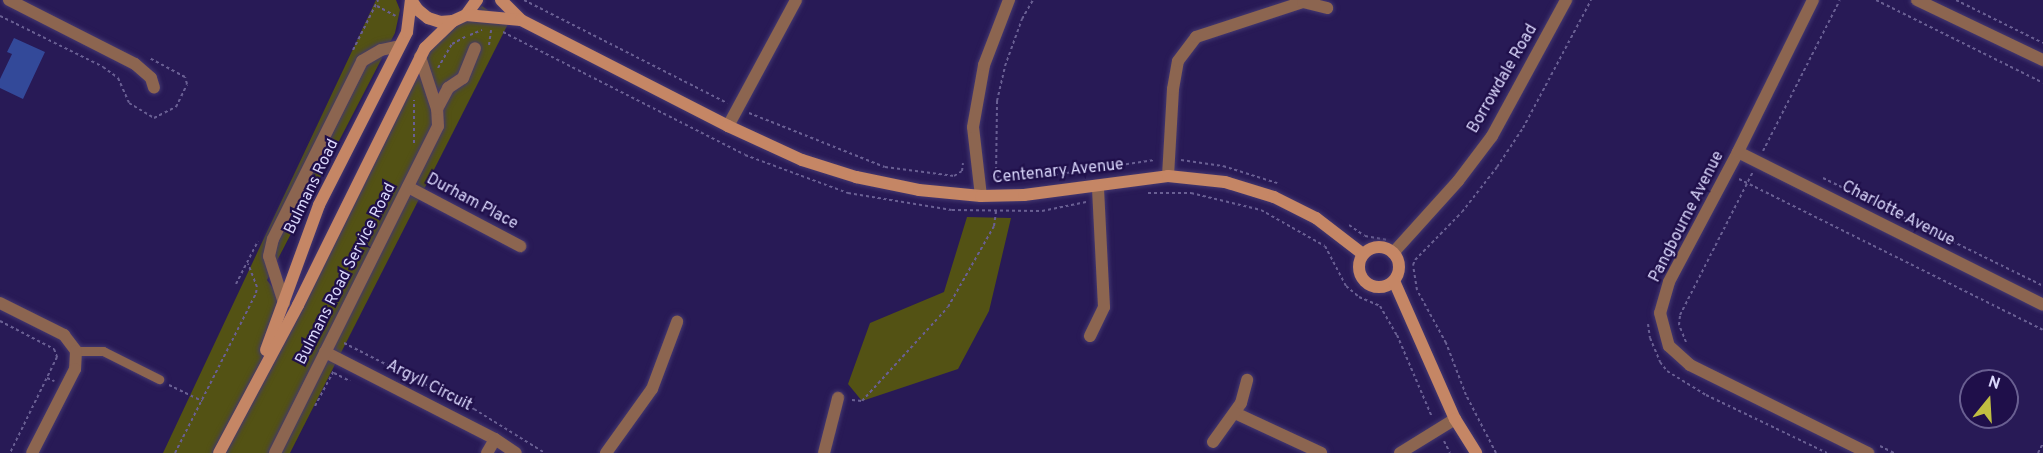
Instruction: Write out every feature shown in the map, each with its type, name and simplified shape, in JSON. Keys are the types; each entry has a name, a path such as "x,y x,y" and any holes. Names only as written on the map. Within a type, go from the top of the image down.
{"street":[{"path":"9,0 135,64 151,78 154,88"},
{"path":"411,0 428,18 440,22 453,21"},
{"name":"Bulmans Road","path":"249,393 319,205 410,22 411,0"},
{"path":"466,15 477,0"},
{"name":"Centenary Avenue","path":"501,0 521,20 728,126 802,160 856,177 919,190 981,196 1098,187 1168,176 1225,182 1274,198 1316,218 1363,254"},
{"path":"728,126 796,0"},
{"path":"981,196 973,127 984,65 1010,0"},
{"name":"Borrowdale Road","path":"1393,253 1458,181 1492,136 1566,0"},
{"name":"Pangbourne Avenue","path":"1813,0 1738,152 1670,282 1660,313 1669,346 1690,365 1870,448"},
{"path":"1917,0 2043,60"},
{"path":"1168,176 1173,89 1178,61 1196,38 1303,2 1327,8"},
{"name":"Bulmans Road","path":"219,453 298,305 420,57 431,40 453,21 466,15"},
{"name":"Centenary Avenue","path":"466,15 521,20"},
{"path":"284,303 270,256 273,239 362,61 381,50 400,46"},
{"name":"Bulmans Road Service Road","path":"437,109 448,88 463,78 475,48"},
{"name":"Bulmans Road Service Road","path":"275,453 438,126 437,109 420,57"},
{"path":"428,82 448,88"},
{"name":"Charlotte Avenue","path":"1738,152 2043,305"},
{"path":"1090,336 1104,307 1098,187"},
{"name":"Durham Place","path":"408,188 520,246"},
{"path":"1394,281 1381,288 1374,287 1363,280 1358,267 1363,254 1376,247 1393,253 1399,265 1394,281 1455,419 1476,453"},
{"path":"0,303 64,335 76,351 75,369 32,453"},
{"path":"606,453 652,389 677,322"},
{"name":"Argyll Circuit","path":"325,352 495,439 516,453"},
{"path":"1213,442 1242,403 1247,380"},
{"path":"824,453 838,398"},
{"path":"1235,413 1321,453"},
{"path":"1400,453 1455,419"},
{"path":"487,453 495,439"}],"lane":[{"path":"76,351 103,351 163,381"}],"path":[{"path":"524,0 737,108 885,167 954,176 962,171 963,156"},
{"path":"996,176 997,101 1008,56 1022,19 1033,0"},
{"path":"1496,453 1466,395 1446,343 1417,290 1413,265 1415,260 1462,212 1497,167 1523,128 1591,0"},
{"path":"1764,150 1840,0"},
{"path":"1876,0 2043,83"},
{"path":"1956,0 2043,43"},
{"path":"412,152 415,136 414,99 417,92 435,75 452,44"},
{"path":"1818,176 2043,286"},
{"path":"1691,350 1678,325 1680,315 1747,183 2043,330"},
{"path":"838,398 862,401 948,307 994,226 997,196"},
{"path":"176,453 256,293 253,275 247,263 236,284"},
{"path":"1647,315 1650,338 1667,371 1706,395 1827,453"},
{"path":"0,321 54,349 57,357 10,453"},
{"path":"344,343 474,409 545,453"},
{"path":"47,378 65,387"},
{"path":"163,381 202,400"},
{"path":"2038,453 2043,443"},
{"path":"1870,448 1894,453"}],"shaded area":[{"path":"376,0 396,0 400,10 395,33 267,280 284,303 249,393 219,453 163,453"},
{"path":"482,6 508,24 290,453 221,453 424,58 450,27"},
{"path":"967,217 1011,218 989,311 958,369 862,401 848,384 870,323 944,292"}],"building":[{"path":"14,38 45,52 23,99 0,88 0,79 12,54 7,52"}]}
